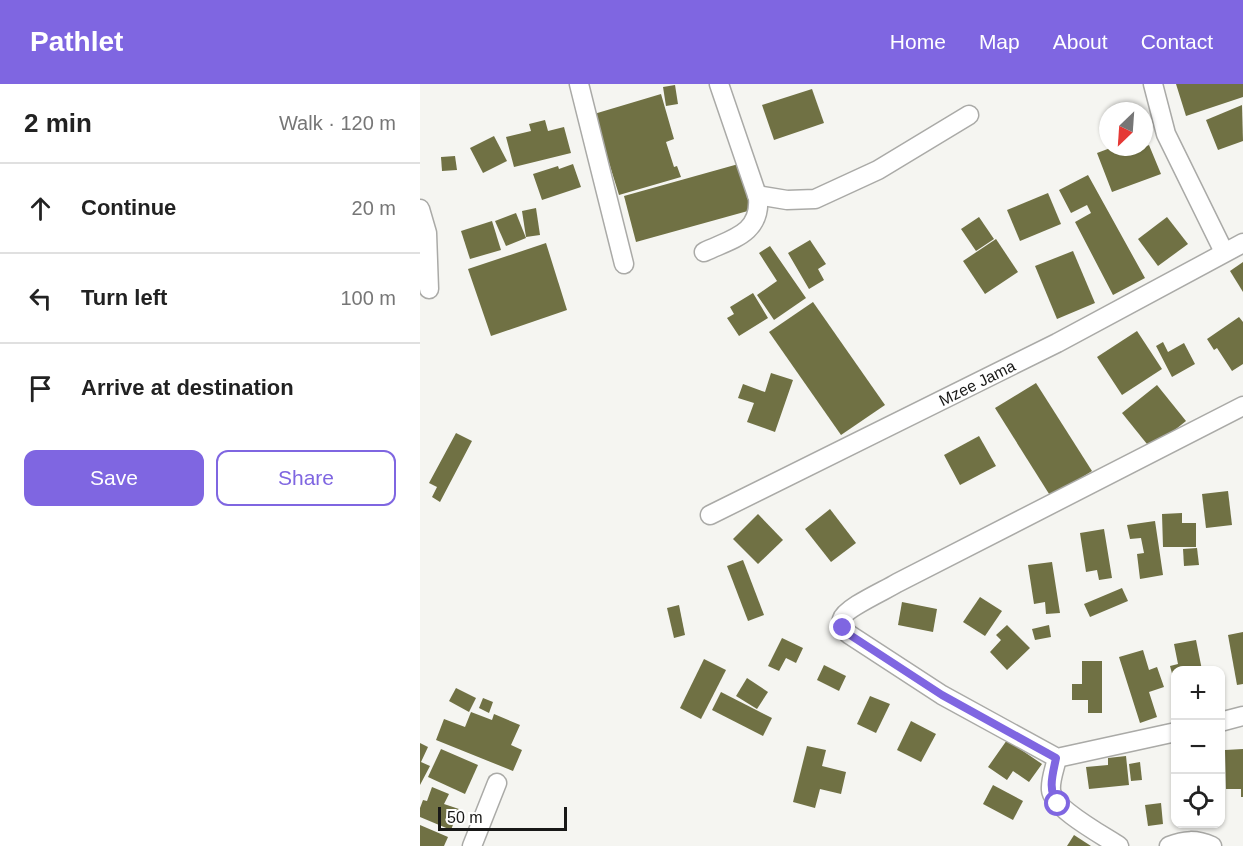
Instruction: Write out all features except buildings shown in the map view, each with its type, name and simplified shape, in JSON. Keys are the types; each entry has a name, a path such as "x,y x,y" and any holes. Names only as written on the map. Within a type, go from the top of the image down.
{"street":[{"path":"579,84 624,264"},
{"path":"704,252 742,234 755,222 758,213 756,195 719,84"},
{"path":"1153,84 1166,134 1224,252"},
{"path":"756,195 787,200 815,200 879,170 969,115"},
{"path":"420,209 427,233 429,288"},
{"name":"Mzee Jama","path":"710,515 1057,343 1243,243"},
{"path":"1171,733 1056,758 942,695 850,635 843,628 843,616 847,611 897,583 1243,406"},
{"path":"1225,721 1243,716"},
{"path":"1056,758 1052,796 1066,811 1119,846"},
{"path":"472,846 497,783"},
{"path":"1168,846 1183,841 1192,841 1212,846"}],"route":[{"path":"843,628 850,635 942,695 1056,758 1051,790 1058,804"}]}
